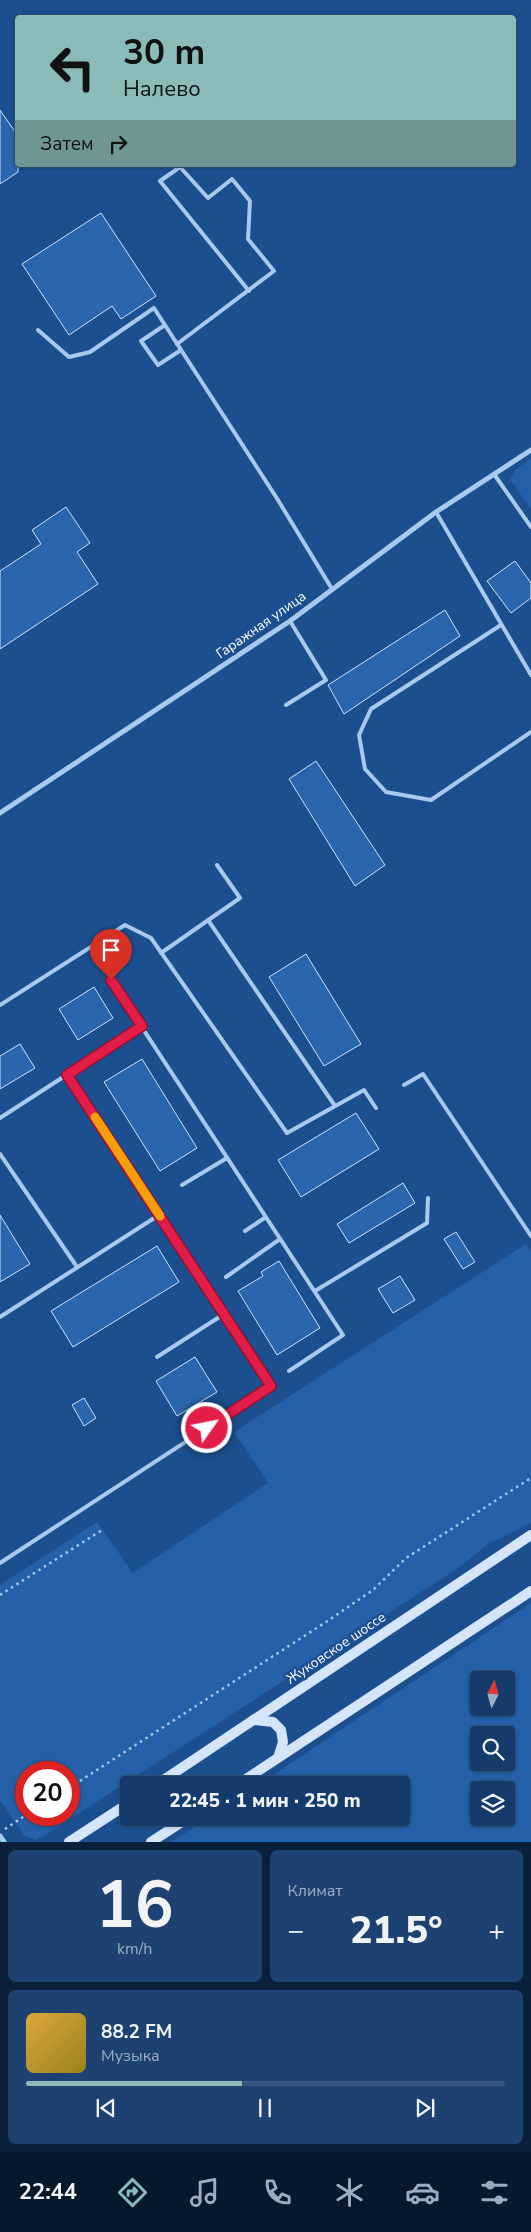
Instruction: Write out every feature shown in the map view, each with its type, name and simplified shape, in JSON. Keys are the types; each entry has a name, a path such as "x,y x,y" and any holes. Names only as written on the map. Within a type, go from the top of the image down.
{"main road":[{"name":"Жуковское шоссе","path":"169,1776 531,1535"},
{"path":"251,1776 531,1591"},
{"path":"253,1720 273,1722 281,1730 283,1742 278,1758"},
{"path":"69,1842 120,1810"},
{"path":"151,1842 176,1826"}],"street":[{"name":"Гаражная улица","path":"0,813 290,621 436,512 531,450"},
{"path":"0,1835 4,1842"}],"lane":[{"path":"177,344 249,291 274,271 248,239 250,201 232,179 208,198 180,167 160,181 249,291"},
{"path":"38,330 69,357 90,352 154,308 278,500 332,589"},
{"path":"165,325 141,341 158,366 181,350"},
{"path":"494,474 531,527"},
{"path":"436,512 531,675"},
{"path":"286,705 326,680 290,621"},
{"path":"501,624 371,709 359,735 365,769 386,792 431,800 531,732"},
{"path":"161,953 240,898 217,865"},
{"path":"208,920 335,1106"},
{"path":"0,1005 125,924 151,938 287,1133 364,1090 376,1108"},
{"path":"111,980 343,1335 289,1371"},
{"path":"0,1118 142,1026"},
{"path":"404,1085 423,1074 531,1236"},
{"path":"0,1563 271,1386 67,1075"},
{"path":"0,1154 78,1268"},
{"path":"182,1185 228,1158"},
{"path":"315,1291 427,1223 428,1198"},
{"path":"0,1317 159,1215"},
{"path":"245,1231 266,1218"},
{"path":"226,1277 280,1239"},
{"path":"157,1357 224,1314"}],"path":[{"path":"80,1781 326,1622 373,1590 406,1558 531,1478"},
{"path":"0,1595 102,1530"},
{"path":"0,1835 15,1823"}],"shaded area":[{"path":"531,459 531,509 511,481 511,477 517,468"},
{"path":"526,1244 531,1251 531,1523 488,1544 460,1567 136,1776 120,1776 120,1787 80,1812 80,1761 15,1761 15,1822 0,1800 0,1585 97,1522 133,1573 268,1483 234,1432"},
{"path":"531,1603 531,1842 171,1842 196,1826 410,1826 410,1776 272,1776"},
{"path":"18,1826 59,1826 35,1840 24,1835"}],"building":[{"path":"0,110 15,132 15,167 18,167 18,172 0,184"},
{"path":"101,213 156,296 121,319 112,306 69,335 22,264"},
{"path":"66,507 90,543 77,552 98,584 0,649 0,571 41,544 32,530"},
{"path":"515,561 531,583 531,598 511,613 487,581"},
{"path":"445,610 460,636 344,714 328,685"},
{"path":"316,761 385,865 355,886 289,779"},
{"path":"306,954 361,1044 324,1066 269,977"},
{"path":"94,987 113,1018 78,1040 59,1009"},
{"path":"20,1044 35,1068 0,1089 0,1056"},
{"path":"142,1059 197,1148 160,1171 104,1082"},
{"path":"356,1113 379,1149 301,1197 278,1160"},
{"path":"403,1183 415,1203 349,1243 337,1224"},
{"path":"0,1215 30,1264 0,1282"},
{"path":"456,1232 475,1262 463,1269 444,1239"},
{"path":"157,1246 179,1282 73,1347 51,1311"},
{"path":"279,1261 320,1328 277,1355 238,1291 263,1276 261,1272"},
{"path":"400,1276 415,1300 393,1313 378,1289"},
{"path":"195,1357 217,1392 177,1416 156,1381"},
{"path":"84,1398 96,1418 84,1426 72,1405"}],"slow traffic":[{"path":"95,1117 160,1216"}],"route":[{"path":"111,980 142,1026 67,1075 271,1386 207,1428"}]}
